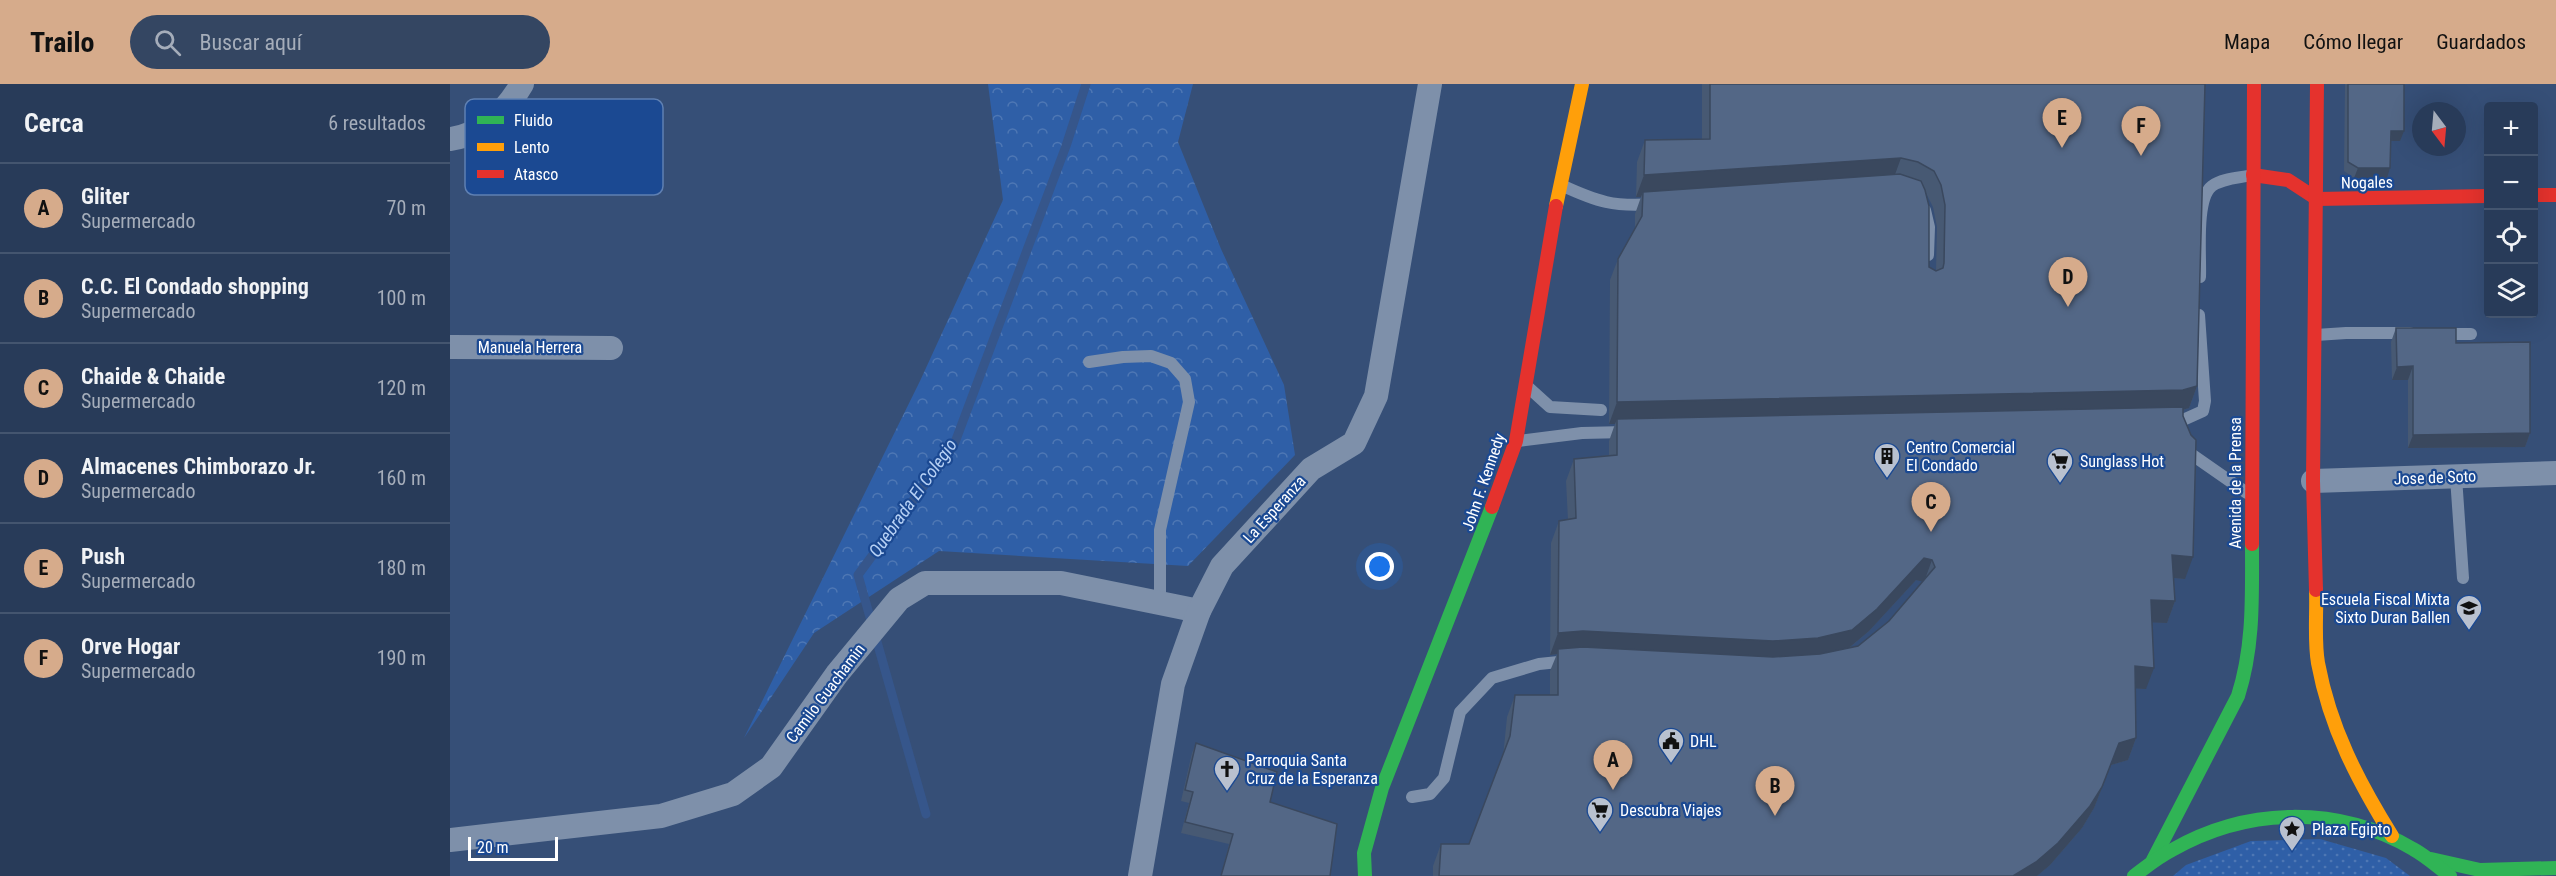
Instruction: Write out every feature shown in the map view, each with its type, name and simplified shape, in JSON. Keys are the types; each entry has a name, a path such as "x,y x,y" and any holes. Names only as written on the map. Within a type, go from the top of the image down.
{"main road":[{"name":"John F. Kennedy","path":"1365,876 1364,853 1401,793 1482,535 1516,441 1560,184 1582,84"},
{"name":"Avenida de la Prensa","path":"2153,860 2238,696 2247,668 2252,630 2254,84"},
{"path":"2317,84 2313,481 2318,662 2335,727 2359,783 2392,836"},
{"path":"2253,175 2277,176 2296,182 2317,199"},
{"path":"2538,195 2556,195"},
{"name":"Nogales","path":"2317,199 2484,196"},
{"path":"2134,876 2153,860 2197,835 2254,818 2294,814 2344,820 2392,836 2431,859 2451,876"},
{"path":"2431,859 2480,870 2556,868"}],"street":[{"path":"513,99 522,84"},
{"name":"La Esperanza","path":"1140,876 1173,684 1199,610 1222,566 1311,469 1354,443 1376,396 1430,84"},
{"path":"450,139 465,134"},
{"name":"Manuela Herrera","path":"450,347 611,348"},
{"name":"Jose de Soto","path":"2313,481 2556,473"},
{"name":"Camilo Guachamin","path":"450,840 662,816 733,794 771,767 837,675 899,599 925,583 1061,583 1199,610"}],"lane":[{"path":"2156,421 2183,420 2202,411 2205,401 2199,326 2201,212 2205,194 2212,186 2226,180 2253,175"},
{"path":"1560,184 1607,204 1625,206 1669,203"},
{"path":"1919,197 1925,209 1929,227 1928,265"},
{"path":"2315,336 2365,333 2471,334"},
{"path":"1089,362 1151,356 1171,363 1185,379 1189,402 1160,530 1160,603"},
{"path":"1526,385 1550,407 1601,410"},
{"path":"2183,420 2184,435 2191,454 2252,496"},
{"path":"1516,441 1582,433 1641,431"},
{"path":"2456,477 2463,578"},
{"path":"1401,793 1430,794 1444,778 1460,712 1492,678 1539,664 1586,661"}],"green space":[{"path":"988,84 1193,84 1178,142 1221,249 1284,385 1295,455 1188,566 939,551 814,633 744,738 920,381 1003,200"},
{"name":"Plaza Egipto","path":"2320,839 2386,858 2410,876 2173,876 2186,865 2251,841"}],"building":[{"path":"1710,84 2205,84 2197,386 2183,390 1617,402 1618,259 1642,216 1643,192 1900,174 1921,181 1929,206 1929,267 1936,271 1943,268 1945,205 1941,185 1934,171 1918,162 1901,158 1644,175 1645,140 1710,139"},
{"path":"2348,84 2404,84 2404,131 2391,131 2390,168 2358,168 2348,162"},
{"path":"2396,328 2456,328 2456,343 2530,342 2530,433 2413,435 2413,366 2397,367"},
{"path":"2183,407 2183,416 2191,435 2196,440 2193,557 2172,555 2175,601 2151,600 2154,668 2135,666 2136,738 2119,743 2102,787 2090,806 2058,843 2036,862 2013,876 1439,876 1441,844 1469,844 1510,736 1515,695 1558,695 1558,649 1583,647 1773,657 1820,654 1858,646 1889,621 1935,567 1932,560 1924,558 1877,609 1852,630 1818,638 1773,641 1583,631 1558,633 1559,521 1576,518 1574,459 1617,455 1617,419"},
{"path":"1196,743 1277,772 1270,802 1337,824 1330,876 1221,876 1233,834 1185,822 1193,792 1185,790"}],"waterway":[{"name":"Quebrada El Colegio","path":"926,814 858,575 954,445 1066,146 1086,84"}],"traffic: fast":[{"path":"1365,876 1364,853 1382,788 1492,507"},
{"path":"2153,860 2238,696 2249,640 2252,602 2252,544"},
{"path":"2134,876 2172,850 2201,836 2261,819 2292,817 2324,819 2354,825 2384,835 2418,852 2450,876"},
{"path":"2431,859 2480,870 2556,868"}],"traffic: slow":[{"path":"1556,206 1582,84"},
{"path":"2316,590 2318,663 2330,710 2357,774 2392,836"}],"traffic: jam":[{"path":"2252,544 2254,84"},
{"path":"2316,590 2313,481 2317,84"},
{"path":"2253,175 2288,180 2317,199 2484,196"},
{"path":"2538,195 2556,195"},
{"path":"1492,507 1516,441 1556,206"}],"place":[{"name":"Push","path":"2062,148"},
{"name":"Orve Hogar","path":"2141,156"},
{"name":"Almacenes Chimborazo Jr.","path":"2068,307"},
{"name":"Centro Comercial El Condado","path":"1887,479"},
{"name":"Sunglass Hot","path":"2060,484"},
{"name":"Chaide & Chaide","path":"1931,532"},
{"name":"Escuela Fiscal Mixta Sixto Duran Ballen","path":"2469,631"},
{"name":"DHL","path":"1671,764"},
{"name":"Gliter","path":"1613,790"},
{"name":"Parroquia Santa Cruz de la Esperanza","path":"1227,792"},
{"name":"C.C. El Condado shopping","path":"1775,816"},
{"name":"Descubra Viajes","path":"1600,833"},
{"name":"Plaza Egipto","path":"2292,852"}]}
